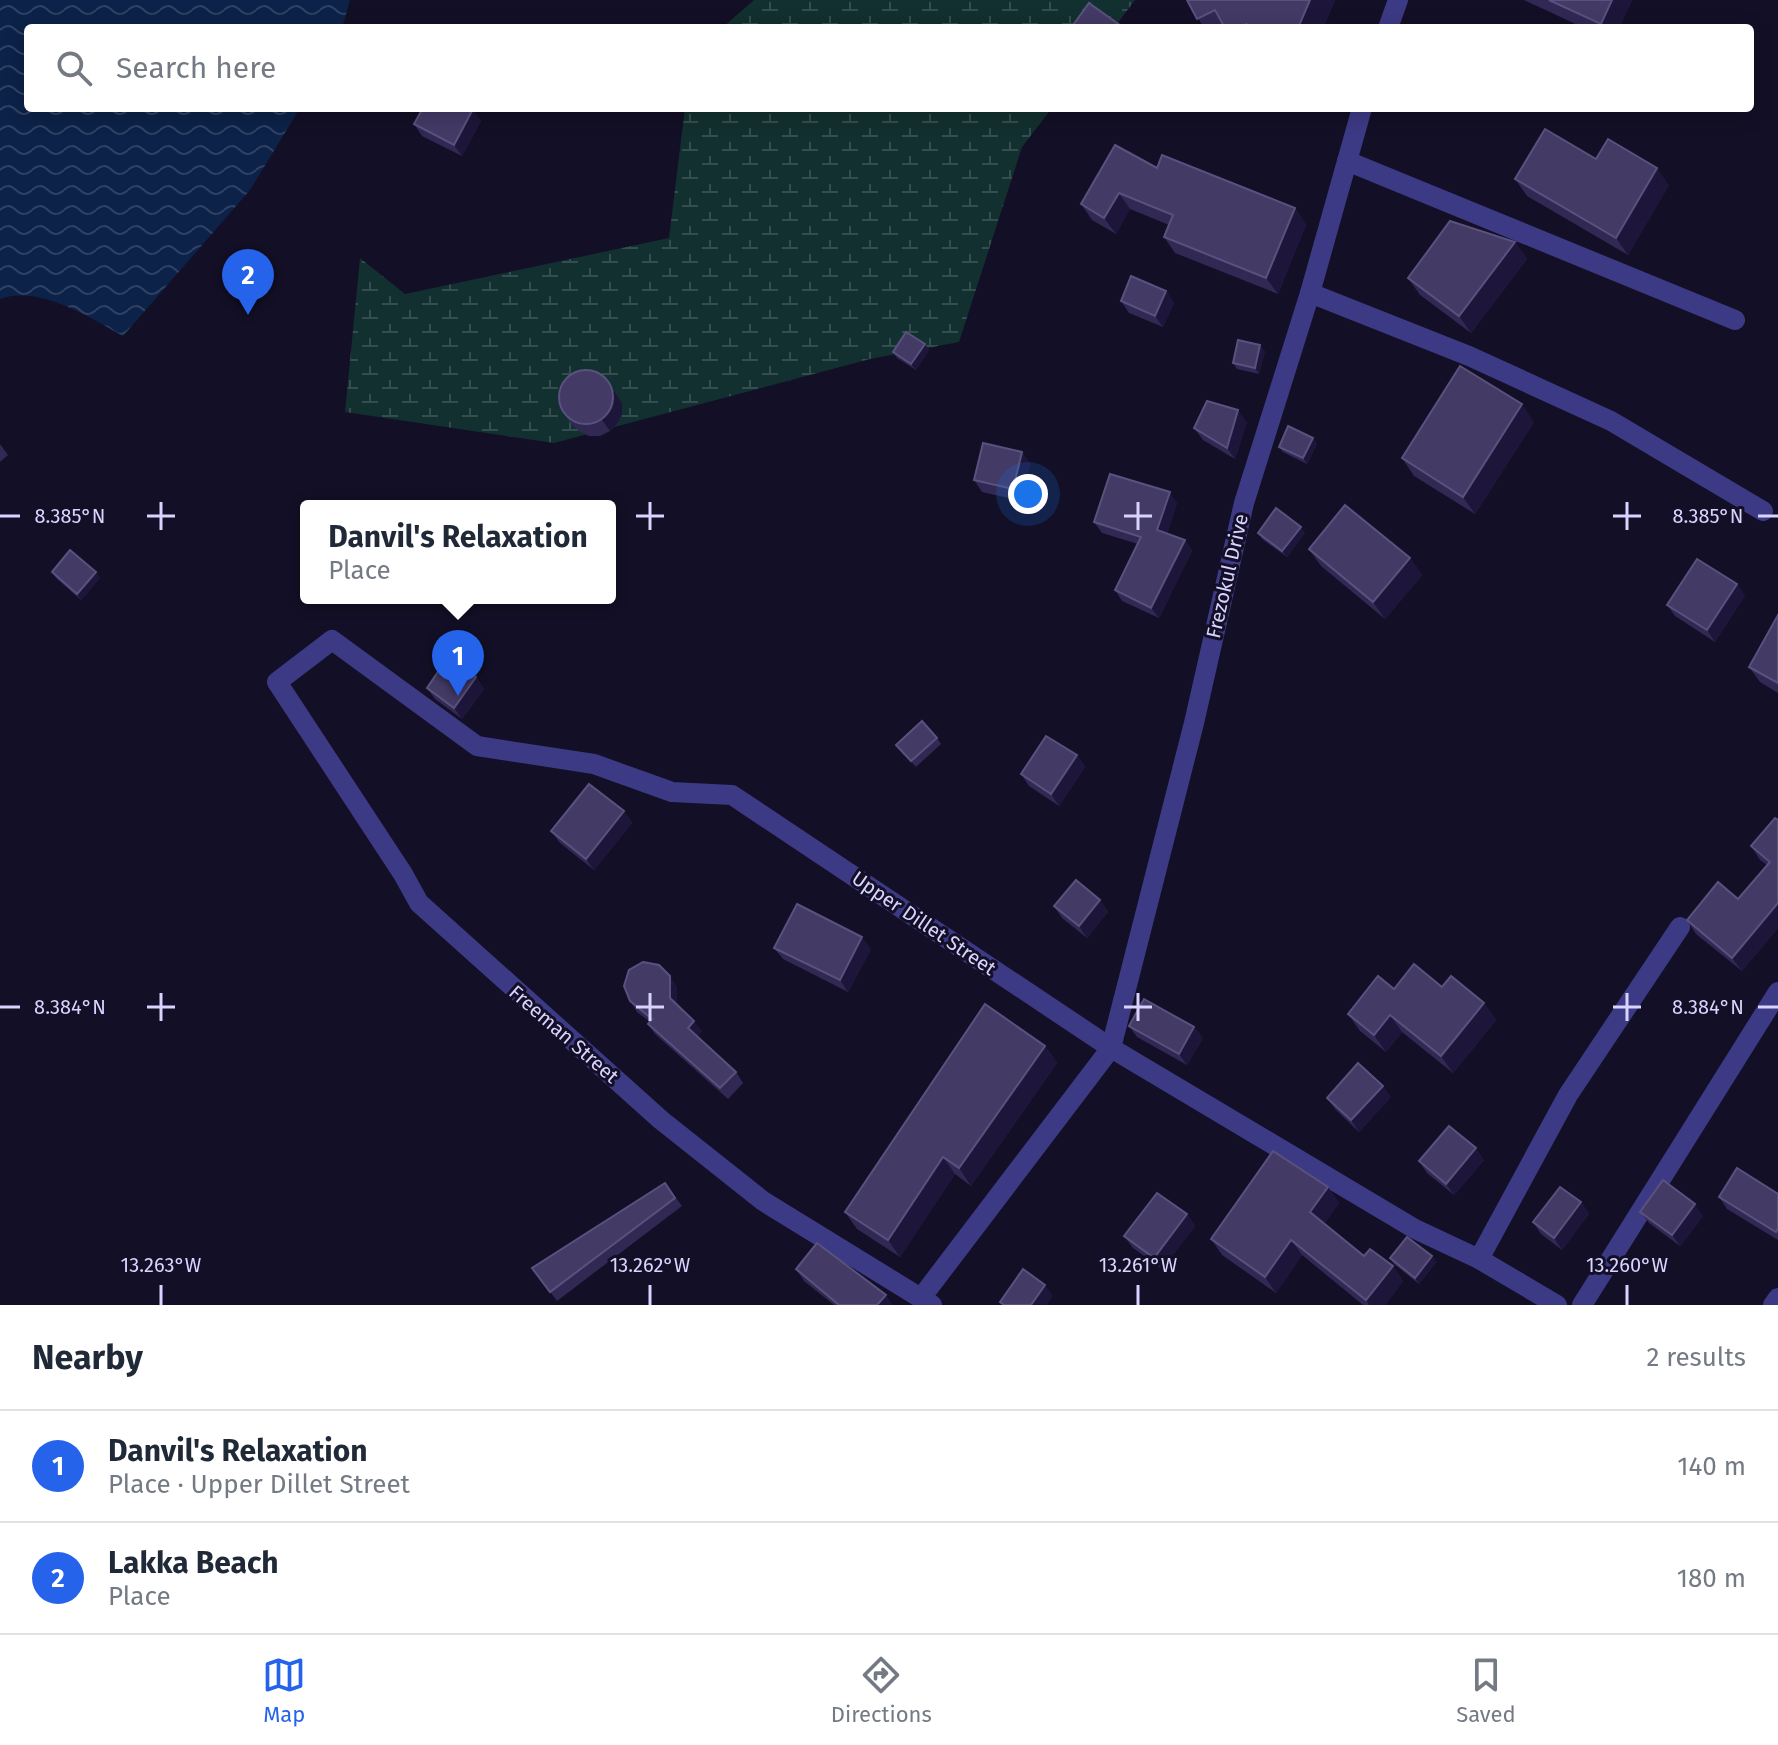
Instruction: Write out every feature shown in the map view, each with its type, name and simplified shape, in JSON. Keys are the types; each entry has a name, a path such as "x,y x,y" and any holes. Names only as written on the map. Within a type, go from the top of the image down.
{"street":[{"path":"1389,24 1398,0"},
{"name":"Frezokul Drive","path":"1111,1048 1194,723 1244,503 1310,293 1361,112"},
{"path":"1347,161 1735,320"},
{"path":"1310,293 1469,356 1611,421 1763,511"},
{"name":"Upper Dillet Street","path":"277,682 332,640 477,746 594,764 672,792 732,795 1111,1048 1415,1229 1479,1259 1557,1305"},
{"name":"Freeman Street","path":"277,682 419,903 661,1120 763,1201 927,1302"},
{"path":"1479,1259 1568,1095 1680,927"},
{"path":"1582,1305 1778,992"},
{"path":"927,1302 1111,1048"},
{"path":"1773,1305 1778,1298"}],"green space":[{"path":"754,0 1135,0 1117,24 727,24"},
{"path":"685,112 1049,112 1022,147 959,342 870,359 554,443 345,412 360,258 405,294 669,238"}],"water":[{"path":"0,0 350,0 343,24 24,24 24,112 298,112 250,190 123,336 79,312 47,300 31,296 0,299"}],"building":[{"path":"1187,0 1310,0 1300,24 1223,24 1215,10 1197,19"},
{"path":"1549,0 1612,0 1601,24"},
{"path":"1089,3 1118,24 1074,24"},
{"path":"421,112 471,112 454,145 414,124"},
{"path":"1545,129 1596,159 1608,139 1657,168 1616,238 1515,179"},
{"path":"1115,145 1157,168 1162,155 1295,208 1266,278 1164,237 1173,215 1119,193 1104,218 1081,204"},
{"path":"1450,221 1515,242 1459,316 1408,278"},
{"path":"1131,276 1166,291 1155,316 1121,301"},
{"path":"906,332 925,344 911,364 893,352"},
{"path":"1238,340 1260,345 1255,368 1233,363"},
{"path":"1460,366 1522,404 1463,497 1402,458"},
{"path":"586,370 605,378 613,397 605,416 586,424 567,416 559,397 567,378"},
{"path":"1207,401 1238,410 1227,448 1194,428"},
{"path":"1288,426 1313,438 1303,458 1279,447"},
{"path":"983,443 1022,452 1013,489 974,480"},
{"path":"1110,474 1170,492 1157,530 1185,540 1151,608 1115,590 1141,537 1094,522"},
{"path":"1345,505 1410,558 1373,602 1309,549"},
{"path":"1276,508 1301,527 1282,551 1258,533"},
{"path":"70,550 96,572 77,594 52,572"},
{"path":"1697,559 1737,584 1707,630 1667,605"},
{"path":"1778,615 1778,683 1749,667"},
{"path":"448,657 476,677 454,708 427,688"},
{"path":"922,721 937,738 911,761 896,745"},
{"path":"1046,736 1077,755 1051,794 1021,774"},
{"path":"589,784 624,811 586,859 551,831"},
{"path":"1775,818 1778,820 1778,903 1732,958 1687,920 1718,882 1738,899 1770,862 1751,846"},
{"path":"1076,880 1100,900 1079,926 1054,906"},
{"path":"797,904 862,937 840,980 774,948"},
{"path":"643,962 659,965 670,976 670,998 694,1021 688,1028 736,1072 720,1088 648,1024 652,1019 630,1001 624,986 629,970"},
{"path":"1414,964 1442,987 1451,976 1484,1003 1441,1056 1390,1015 1374,1035 1348,1014 1378,976 1394,989"},
{"path":"1144,999 1194,1027 1179,1054 1129,1026"},
{"path":"985,1004 1045,1046 959,1168 943,1157 888,1240 845,1212"},
{"path":"1358,1063 1383,1086 1351,1120 1327,1098"},
{"path":"1449,1126 1476,1148 1446,1184 1419,1161"},
{"path":"1273,1151 1328,1187 1310,1212 1364,1256 1370,1249 1393,1266 1366,1300 1291,1240 1265,1277 1211,1239"},
{"path":"1737,1168 1778,1194 1776,1232 1719,1197"},
{"path":"1663,1180 1695,1204 1672,1235 1640,1212"},
{"path":"665,1183 675,1198 550,1292 532,1268"},
{"path":"1560,1187 1581,1202 1554,1238 1533,1222"},
{"path":"1157,1193 1187,1214 1154,1258 1124,1236"},
{"path":"1407,1237 1432,1256 1415,1278 1390,1258"},
{"path":"817,1243 886,1295 877,1305 839,1305 796,1269"},
{"path":"1023,1269 1045,1285 1031,1305 1004,1305 1000,1302"}],"place":[{"name":"Lakka Beach","path":"248,315"},
{"name":"Danvil's Relaxation","path":"458,696"}]}
